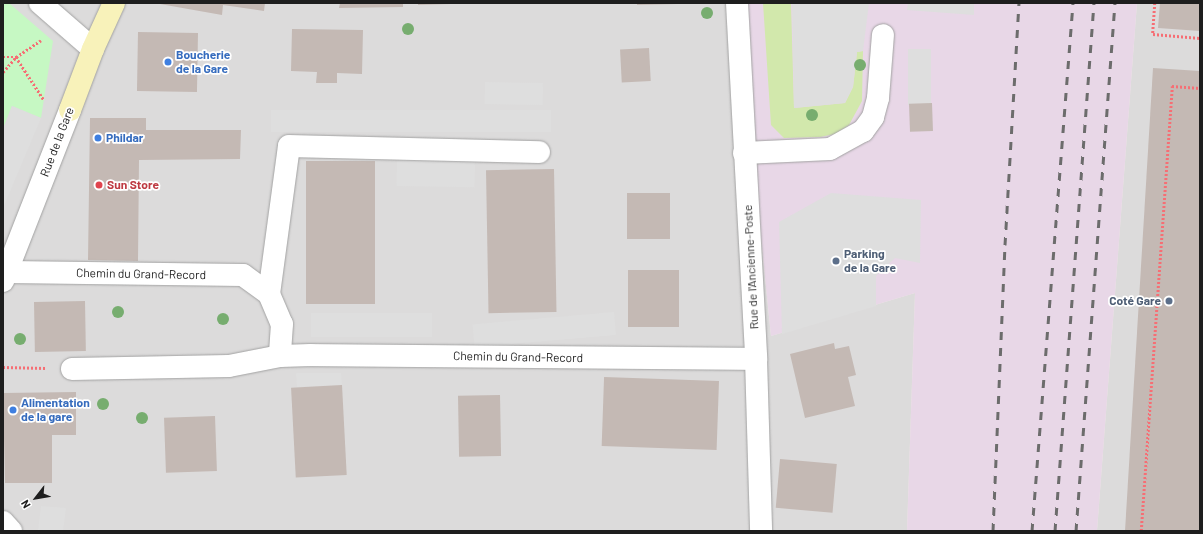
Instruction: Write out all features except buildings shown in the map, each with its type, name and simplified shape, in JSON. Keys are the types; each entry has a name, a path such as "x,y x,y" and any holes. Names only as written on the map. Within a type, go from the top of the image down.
{"street":[{"path":"40,3 93,49"},
{"name":"Rue de la Gare","path":"5,277 93,49 114,3"},
{"name":"Rue de l'Ancienne-Poste","path":"737,3 756,359 761,531"},
{"path":"744,153 830,149 863,131 873,117 878,98 883,35"},
{"path":"280,356 282,324 269,294 289,146 539,152"},
{"name":"Chemin du Grand-Record","path":"5,277 243,275 269,294"},
{"name":"Chemin du Grand-Record","path":"72,369 230,366 280,356 756,359"}],"path":[{"path":"1155,3 1154,34 1200,38"},
{"path":"3,72 16,57 44,38"},
{"path":"3,57 16,57"},
{"path":"16,57 44,100"},
{"path":"1141,531 1172,86 1200,88"},
{"path":"3,367 72,369"}],"shaded area":[{"path":"3,3 737,3 771,336 915,293 907,531 3,531"},
{"path":"737,3 1137,3 1097,531 907,531 915,293 771,336"},
{"path":"792,3 869,3 863,51 857,52 853,87 845,103 794,108"},
{"path":"908,3 974,3 974,15 907,10"},
{"name":"Coté Gare","path":"1137,3 1200,3 1200,531 1097,531"},
{"path":"908,49 931,49 931,105 908,105"},
{"path":"485,82 543,83 543,105 485,104"},
{"path":"12,106 41,118 3,208 3,129"},
{"path":"271,110 551,110 551,132 271,132"},
{"path":"397,160 475,161 475,187 397,186"},
{"name":"Parking de la Gare","path":"831,193 921,200 920,263 895,258 876,276 876,306 782,334 779,222"},
{"path":"614,312 616,335 475,347 473,324"},
{"path":"311,313 432,313 432,337 311,337"},
{"path":"296,373 341,373 342,385 297,387"},
{"path":"41,506 66,508 63,531 38,531"}],"green space":[{"path":"3,3 9,3 53,41 41,118 12,106 3,129"},
{"path":"763,3 791,3 794,108 845,103 853,87 857,52 863,51 862,101 849,125 835,134 820,137 784,138 771,125"}],"railway":[{"path":"993,531 1005,245 1019,3"},
{"path":"1032,531 1073,3"},
{"path":"1055,531 1094,3"},
{"path":"1076,531 1115,3"}],"place":[{"name":"Boucherie de la Gare","path":"168,62"},
{"name":"Phildar","path":"98,138"},
{"name":"Sun Store","path":"99,185"},
{"name":"Parking de la Gare","path":"836,261"},
{"name":"Coté Gare","path":"1169,301"},
{"name":"Alimentation de la gare","path":"13,410"}]}
